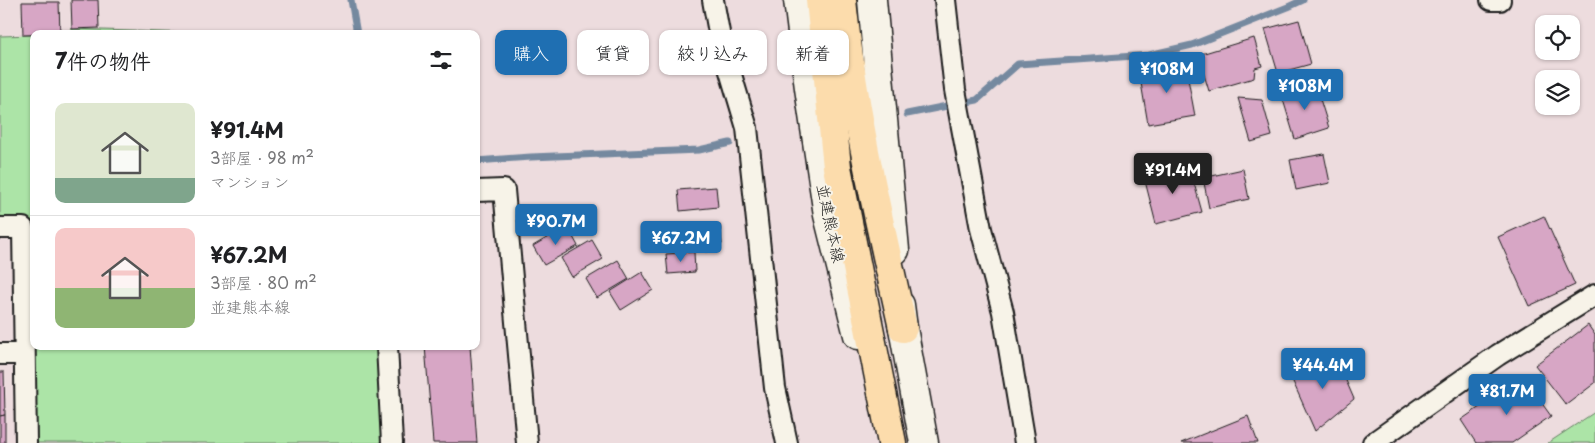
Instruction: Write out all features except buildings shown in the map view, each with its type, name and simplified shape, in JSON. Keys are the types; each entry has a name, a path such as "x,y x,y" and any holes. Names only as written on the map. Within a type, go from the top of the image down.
{"highway":[{"path":"820,0 837,167 892,443"},
{"path":"842,0 846,40 869,176 902,328"}],"main road":[{"name":"並建熊本線","path":"798,0 828,215 886,443"},
{"path":"872,0 902,328 924,443"}],"street":[{"path":"712,0 720,38 747,128 775,388 787,443"},
{"path":"945,0 955,90 981,229 1002,312 1025,443"},
{"path":"1491,0 1500,0"},
{"path":"480,191 504,190 526,443"},
{"path":"0,228 23,228 26,443"},
{"path":"1373,443 1498,355 1595,295"},
{"path":"388,350 392,443"},
{"path":"0,354 24,354"}],"green space":[{"path":"72,29 102,30 70,30"},
{"path":"30,35 30,350 387,350 392,443 26,443 23,229 0,228 0,36"},
{"path":"1595,412 1595,443 1548,443"}],"waterway":[{"path":"351,0 356,30"},
{"path":"907,114 977,100 1018,64 1149,55 1192,45 1303,0"},
{"path":"480,161 699,150 730,143"}]}
